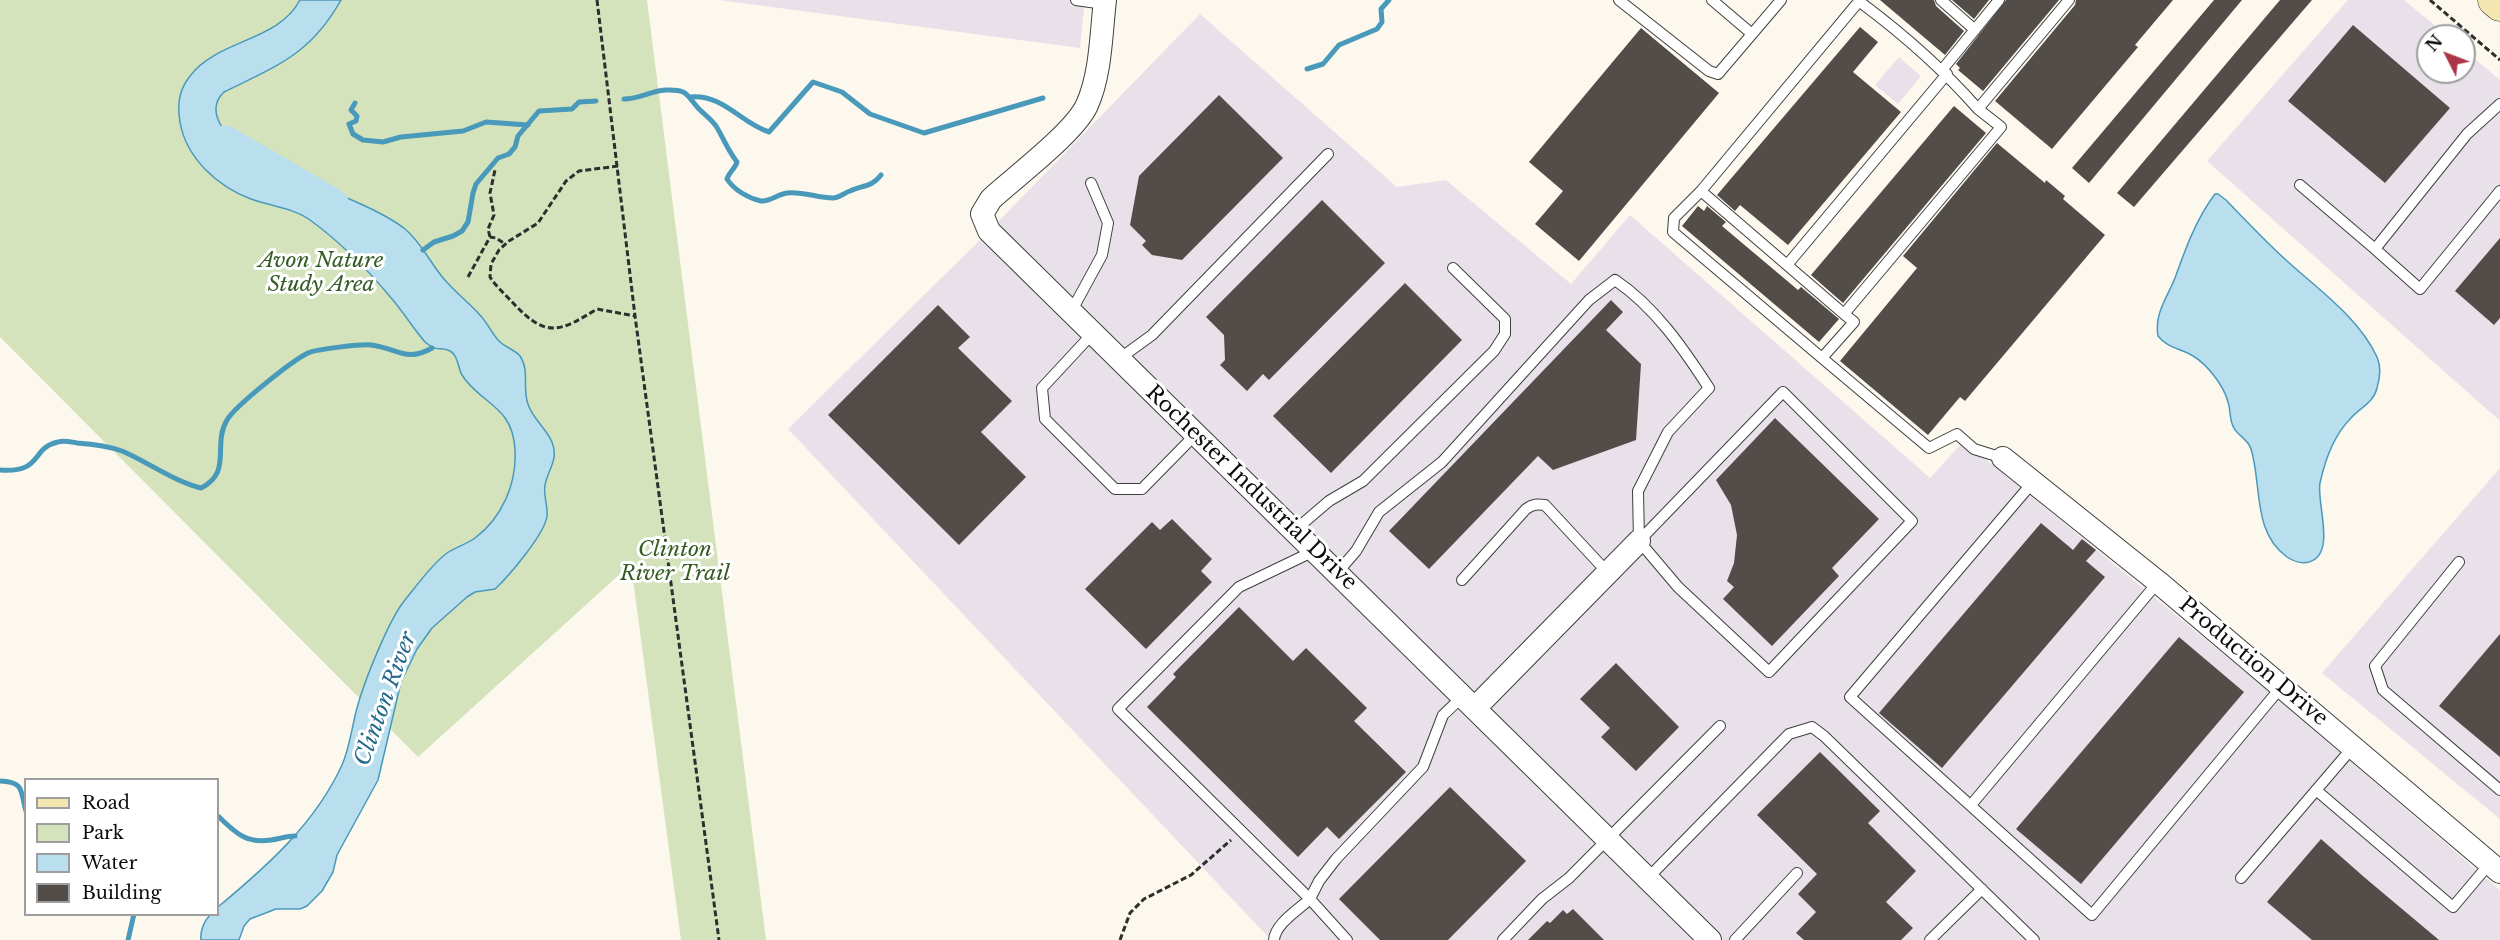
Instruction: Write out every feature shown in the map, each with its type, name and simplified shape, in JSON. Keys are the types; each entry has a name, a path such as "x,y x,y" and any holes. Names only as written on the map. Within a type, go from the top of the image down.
{"main road":[{"path":"2494,0 2500,5"}],"street":[{"name":"Rochester Industrial Drive","path":"1104,2 1095,81 1087,106 1074,124 991,199 982,214 990,231 1710,940"},
{"name":"Production Drive","path":"2003,458 2158,582 2495,868"},
{"path":"1469,702 1640,541"}],"lane":[{"path":"1076,0 1104,2"},
{"path":"1619,0 1709,71 1719,74 1781,0"},
{"path":"1712,0 1752,34"},
{"path":"1941,0 1975,30"},
{"path":"1787,265 1944,72 1999,0"},
{"path":"1978,109 2068,0"},
{"path":"1844,314 2001,127 1978,109 1908,38 1860,1 1701,191 1674,218 1673,232 1929,448 1957,435 1974,449 2003,458"},
{"path":"2375,249 2467,134 2500,105"},
{"path":"1119,359 1152,335 1328,154"},
{"path":"1071,312 1102,255 1108,223 1092,183"},
{"path":"2300,185 2420,289 2500,191"},
{"path":"1701,191 1854,322 1822,358"},
{"path":"1294,531 1329,501 1363,481 1494,351 1505,334 1505,319 1453,268"},
{"path":"1337,573 1356,551 1379,512 1442,462 1589,300 1615,280 1636,294 1682,345 1709,388 1668,432 1638,491 1640,541 1678,587 1769,672 1912,521 1783,392 1640,541"},
{"path":"1093,333 1042,388 1045,419 1114,489 1142,489 1196,434"},
{"path":"2033,482 1850,697 2092,915 2282,686"},
{"path":"1462,580 1526,509 1539,504 1545,506 1608,573"},
{"path":"1315,550 1239,587 1118,709 1310,900 1347,940"},
{"path":"2459,562 2375,666 2383,690 2500,790"},
{"path":"1971,805 2158,582"},
{"path":"1274,940 1281,925 1310,900 1318,881 1336,859 1423,766 1443,715 1469,702"},
{"path":"1503,940 1542,899 1569,878 1720,726"},
{"path":"1648,878 1789,734 1812,727 1824,736 2034,940"},
{"path":"2241,878 2353,746"},
{"path":"2316,790 2452,907 2495,868"},
{"path":"1735,940 1797,873"},
{"path":"1930,940 1982,889"}],"path":[{"path":"597,0 635,316 719,940"},
{"path":"2430,0 2500,60"},
{"path":"618,166 579,171 566,181 538,223 506,244 494,257 490,277 532,322 540,326 555,328 573,325 597,309 635,316"},
{"path":"468,277 490,237 488,229 494,215 490,193 495,170"},
{"path":"490,237 506,244"},
{"path":"1120,940 1130,914 1144,899 1191,875 1241,831"}],"shaded area":[{"path":"719,0 1085,0 1080,48"},
{"path":"2348,0 2404,0 2433,24 2416,24 2416,84 2476,84 2476,60 2500,80 2500,421 2207,161"},
{"path":"1200,14 1397,187 1446,180 1571,284 1630,215 1930,478 1964,441 2271,693 2500,890 2500,940 1271,940 788,429 989,231"},
{"path":"1899,57 1921,76 1898,104 1875,85"},
{"path":"2500,468 2500,819 2322,673"}],"green space":[{"name":"Avon Nature Study Area","path":"0,0 647,0 766,940 681,940 631,564 418,757 0,337"}],"water":[{"path":"300,0 341,0 318,34 305,46 276,66 224,92 217,104 217,116 223,129 247,154 274,173 289,181 315,186 362,204 405,229 444,279 482,317 498,340 520,356 525,367 526,398 533,414 552,442 554,459 546,479 547,516 533,544 495,589 475,592 467,597 432,628 417,649 401,682 378,780 337,855 333,872 322,891 307,906 300,909 276,909 250,919 244,926 239,940 201,940 204,923 208,917 219,916 219,906 288,843 318,806 345,758 365,683 399,609 441,558 475,538 493,520 506,499 515,462 513,435 502,414 469,385 453,353 425,342 374,278 343,247 310,220 296,213 251,199 227,187 205,170 189,148 183,135 179,109 181,92 186,81 202,64 216,54 263,33 290,14"},
{"path":"2215,194 2226,200 2279,254 2349,317 2369,343 2380,368 2375,393 2370,401 2345,424 2331,448 2320,483 2324,527 2322,549 2317,557 2309,562 2297,562 2287,557 2276,547 2268,534 2260,507 2251,449 2232,425 2228,402 2219,383 2198,360 2170,346 2158,336 2158,320 2162,306 2197,224"}],"building":[{"path":"1880,0 1934,0 1936,6 1964,31 1945,55"},
{"path":"1952,0 1989,0 1974,19"},
{"path":"2006,0 2059,0 1983,91 1958,70 1960,68 1956,64"},
{"path":"2076,0 2173,0 2135,45 2138,47 2052,149 1995,101 2075,5"},
{"path":"2214,0 2242,0 2089,183 2072,168"},
{"path":"2280,0 2312,0 2134,207 2117,193"},
{"path":"2353,25 2416,79 2416,84 2422,84 2450,108 2385,183 2288,101"},
{"path":"1860,27 1878,42 1853,72 1901,112 1788,245 1740,205 1735,211 1717,195"},
{"path":"1641,28 1719,93 1579,261 1535,224 1563,191 1529,162"},
{"path":"1219,95 1283,158 1182,260 1152,255 1142,245 1146,241 1130,225 1139,176"},
{"path":"1954,106 1986,133 1843,303 1811,275"},
{"path":"1997,143 2045,183 2046,180 2065,196 2063,199 2105,235 1965,401 1960,397 1928,435 1840,361 1917,268 1903,256"},
{"path":"1322,200 1385,263 1269,380 1263,374 1247,391 1220,365 1225,360 1224,335 1206,317"},
{"path":"1698,206 1704,211 1707,206 1726,222 1722,226 1798,290 1801,287 1839,319 1819,342 1682,226"},
{"path":"2500,238 2500,318 2494,325 2455,291"},
{"path":"1405,283 1462,340 1331,473 1273,416"},
{"path":"1611,300 1623,312 1606,330 1641,364 1636,440 1553,470 1538,456 1429,569 1389,531"},
{"path":"938,305 970,337 958,348 1012,401 981,432 1026,477 959,545 828,415"},
{"path":"1775,418 1879,519 1832,568 1839,576 1772,646 1723,599 1734,587 1727,581 1734,563 1737,535 1731,505 1716,480"},
{"path":"1172,519 1212,559 1201,571 1212,582 1146,649 1085,589 1152,522 1160,530"},
{"path":"2041,523 2073,550 2082,539 2096,550 2086,561 2105,577 1942,768 1879,713"},
{"path":"1239,607 1293,661 1306,648 1367,708 1354,721 1406,772 1339,839 1327,827 1298,857 1147,707 1176,677 1173,674"},
{"path":"2500,634 2500,757 2439,706"},
{"path":"2179,637 2244,692 2081,884 2016,829"},
{"path":"1616,663 1679,727 1636,771 1601,737 1610,728 1580,699"},
{"path":"1820,752 1880,811 1868,823 1916,871 1886,902 1913,928 1901,940 1804,940 1796,933 1816,912 1798,894 1817,874 1757,815"},
{"path":"1450,787 1526,861 1448,940 1380,940 1339,899"},
{"path":"2321,839 2439,940 2312,940 2267,902"},
{"path":"1573,909 1604,940 1528,940 1547,921 1550,923 1563,910 1567,914"}],"waterway":[{"path":"1307,69 1323,64 1339,45 1377,29 1382,22 1381,9 1389,0"},
{"path":"691,97 713,100 769,132 813,82 842,92 870,114 924,133 1043,98"},
{"path":"624,99 665,90 686,94 716,126 737,162 727,179 737,190 756,200 764,201 793,193 835,198 871,184 881,175"},
{"path":"423,250 434,242 462,231 468,222 476,184 498,158 509,154 515,147 518,136 539,111 572,109 579,102 596,101"},
{"path":"355,103 351,110 357,116 356,121 349,124 353,134 363,140 383,142 401,137 463,131 486,122 528,125"},
{"name":"Clinton River","path":"225,142 333,205"},
{"path":"0,470 24,468 49,445 67,441 100,445 122,451 180,481 201,488 211,482 216,474 223,429 232,413 252,394 301,357 320,350 358,345 371,345 408,354 432,348"},
{"path":"0,781 14,783 18,786 24,802"},
{"path":"219,817 241,836 254,840 295,836"},
{"path":"128,940 134,916"}],"park label":[{"name":"Clinton River Trail","path":"675,562"}]}
